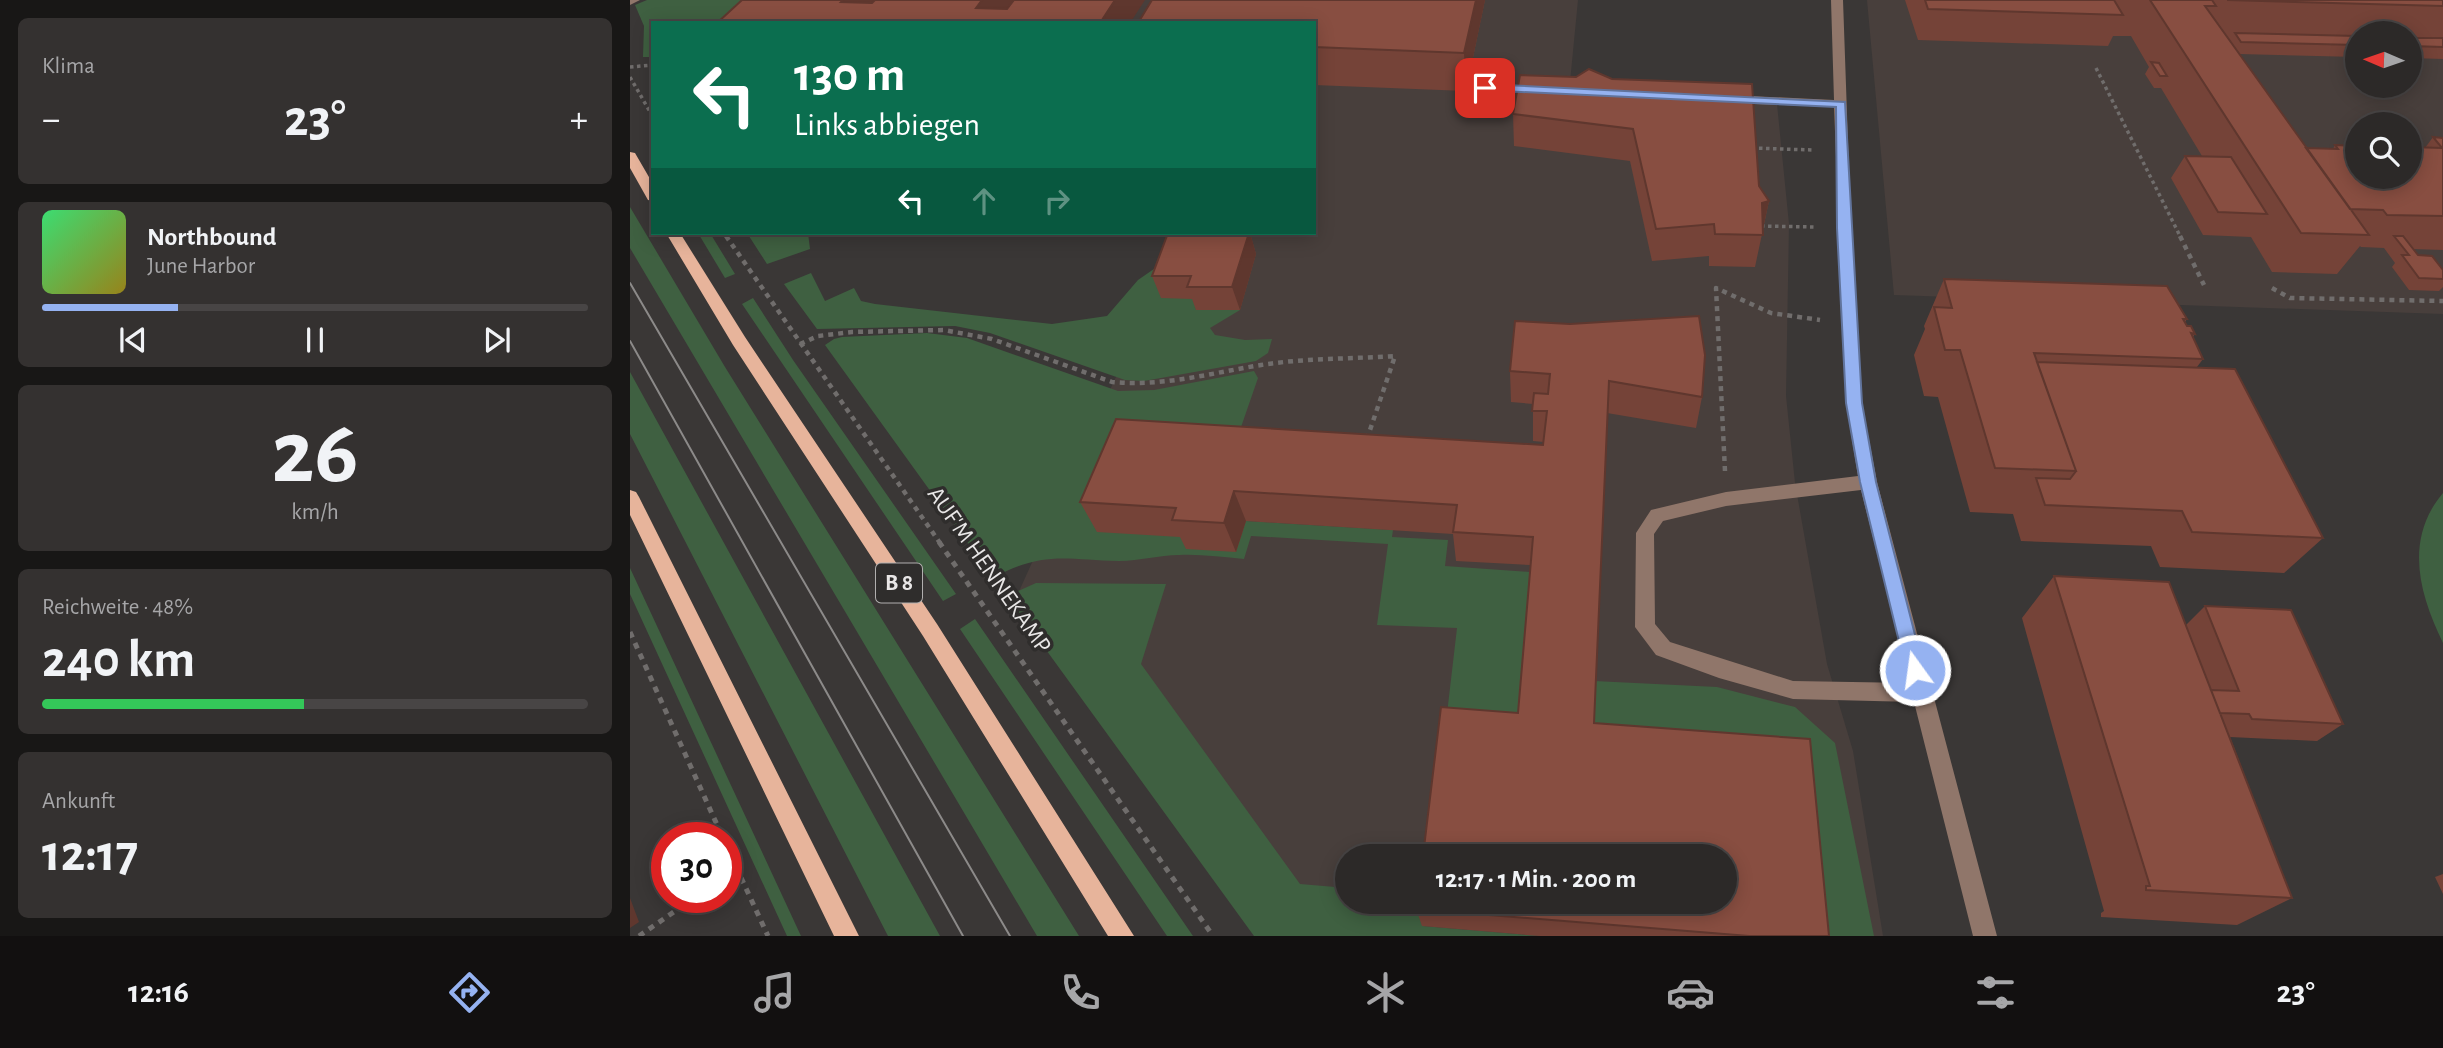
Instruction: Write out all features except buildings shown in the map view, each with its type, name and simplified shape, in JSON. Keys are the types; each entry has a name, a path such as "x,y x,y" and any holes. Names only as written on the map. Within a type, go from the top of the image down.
{"main road":[{"path":"630,156 651,193"},
{"name":"B 8","path":"674,235 739,341 937,642 1122,936"},
{"path":"630,498 847,936"}],"street":[{"path":"1837,0 1848,325 1854,403 1868,482 1984,936"},
{"path":"1485,88 1560,91"},
{"path":"1718,98 1841,104"},
{"path":"1868,482 1726,499 1657,515 1645,533 1645,627 1663,649 1719,669 1793,690 1921,694"}],"path":[{"path":"630,67 651,65"},
{"path":"2096,68 2204,285"},
{"path":"630,77 651,114"},
{"path":"1747,148 1842,151"},
{"path":"1757,226 1844,228"},
{"name":"AUF'M HENNEKAMP","path":"725,235 1213,936"},
{"path":"1726,499 1716,288 1771,313 1848,325"},
{"path":"2272,288 2290,298 2443,301"},
{"path":"800,344 818,336 852,332 944,330 992,339 1105,380 1132,386 1162,384 1263,364 1395,356 1366,443"},
{"path":"630,632 716,822"},
{"path":"742,879 768,936"},
{"path":"639,936 672,913"}],"shaded area":[{"path":"756,0 1578,0 1570,82 1777,104 1789,224 1786,396 1795,483 1827,664 1853,751 1883,936 1262,936 1016,598 1180,235 1316,235 1316,21 732,21"},
{"path":"1867,0 2443,0 2443,314 1894,295"}],"green space":[{"path":"647,0 780,0 758,21 651,21 651,57 643,57 644,26 635,5"},
{"path":"630,207 725,367 1079,936 1037,936 630,248"},
{"path":"699,235 711,235 735,274 725,278"},
{"path":"748,235 808,235 810,249 767,264"},
{"path":"1177,253 1200,299 1196,310 1240,310 1210,328 1215,335 1245,340 1272,339 1268,353 1256,361 1144,381 1125,380 990,333 955,326 817,329 784,284 811,273 825,301 854,288 861,301 875,304 1052,324 1107,316 1138,280"},
{"path":"753,298 956,594 943,601 742,304"},
{"path":"927,333 967,338 1118,391 1154,390 1254,371 1258,378 1231,456 1246,521 1393,530 1392,537 1448,540 1445,566 1530,572 1519,738 1445,731 1457,628 1377,625 1388,544 1251,536 1244,559 1172,555 1119,561 1041,560 1011,569 993,578 825,345 842,337"},
{"path":"630,372 940,936 888,936 630,434"},
{"path":"2443,493 2443,643 2427,605 2419,567 2423,529"},
{"path":"630,568 801,936 787,936 742,838 742,822 735,822 630,594"},
{"path":"1036,583 1166,584 1141,664 1300,884 1335,887 1335,914 1424,914 1423,926 1540,936 1254,936 1007,596"},
{"path":"975,619 1193,936 1167,936 960,629"},
{"path":"1594,681 1717,687 1795,707 1835,743 1874,936 1812,936 1797,763 1591,747"}],"tram line":[{"path":"630,283 1010,936"},
{"path":"630,341 963,936"}],"route":[{"path":"1485,88 1841,104 1848,325 1854,403 1868,482 1915,670"}]}
